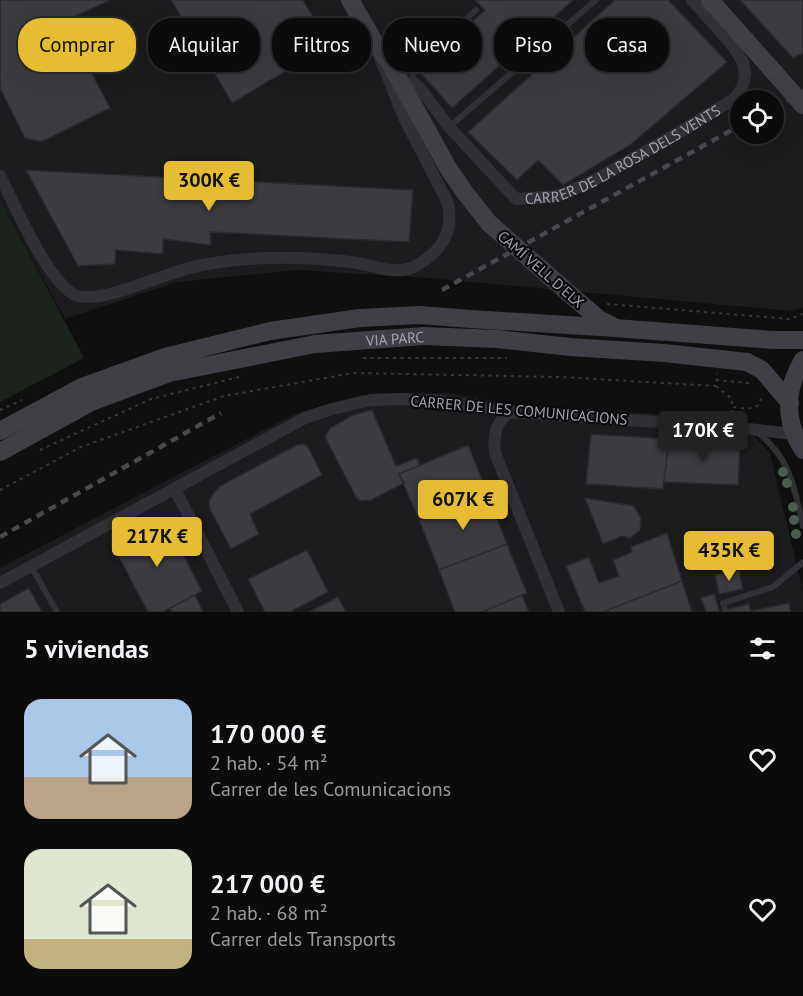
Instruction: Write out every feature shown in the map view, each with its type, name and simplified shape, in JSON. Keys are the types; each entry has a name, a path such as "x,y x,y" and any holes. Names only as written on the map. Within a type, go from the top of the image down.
{"main road":[{"name":"CAMÍ VELL D'ELX","path":"350,0 375,43 407,84 448,168 468,198 489,223 599,319 615,327 773,340 803,340"},
{"path":"710,0 803,105"},
{"name":"VIA PARC","path":"0,431 82,387 165,357 270,331 360,318 419,315 615,327"},
{"name":"VIA PARC","path":"0,452 91,402 169,373 315,344 424,336 497,339 720,366 747,362 762,369 790,403"},
{"path":"803,360 792,378 789,416 793,434 803,450"}],"street":[{"name":"CARRER DE LA ROSA DELS VENTS","path":"407,84 420,88 448,127 516,199 556,196 589,183 673,136 734,99 742,88 745,75 743,62 733,46 692,0"},
{"name":"CAMÍ VELL D'ELX","path":"0,176 52,275 66,290 78,296 92,297 107,294 181,270 228,261 283,258 351,262 393,270 411,268 427,259 441,244 450,223 451,213 405,120 375,43"},
{"name":"CARRER DE LES COMUNICACIONS","path":"0,583 305,418 371,400 431,400 510,412 753,429 793,434"},
{"path":"510,412 501,420 494,434 495,453 559,612"},
{"path":"175,489 238,612"}],"lane":[{"path":"448,127 596,0"},
{"path":"407,84 414,66 476,10"},
{"path":"753,429 770,442 782,457 794,484 803,526"},
{"path":"726,612 723,603 773,587 803,562"},
{"path":"32,566 57,612"}],"path":[{"path":"578,301 790,319 803,314"},
{"path":"362,358 516,358"},
{"path":"716,386 720,366"},
{"path":"0,490 81,447 224,396 352,373 561,377 716,386 732,399 731,416"},
{"path":"32,454 151,399 239,377"},
{"path":"716,380 747,382 755,386"},
{"path":"732,407 752,409 756,407 761,400 759,390"}],"shaded area":[{"path":"0,0 803,0 803,308 791,311 428,278 295,270 177,282 65,319 0,199"},
{"path":"0,199 84,358 0,402"},
{"path":"448,393 520,406 717,417 741,421 770,454 803,591 803,612 0,612 0,568 294,414 361,395"}],"building":[{"path":"0,0 110,0 71,18 18,18 18,72 91,72 110,108 41,142 25,138 0,88"},
{"path":"171,0 303,0 314,18 272,18 272,72 284,72 232,103 214,72 260,72 260,18 182,18"},
{"path":"475,0 573,0 553,18 494,18 494,71 452,108 420,72 482,72 482,18 476,18 485,10"},
{"path":"615,0 668,0 727,62 630,145 563,185 538,160 517,180 468,132 535,72 573,72 573,38 585,27 585,72 669,72 669,18 595,18"},
{"path":"740,0 803,0 803,53 793,58"},
{"path":"26,170 413,190 409,242 210,232 211,245 163,239 163,254 116,250 115,264 78,266"},
{"path":"372,410 396,466 417,458 420,465 399,474 404,483 371,500 360,501 325,437 330,428 353,415"},
{"path":"591,434 669,439 663,489 586,484"},
{"path":"669,439 725,440 740,445 738,485 664,482"},
{"path":"304,444 308,447 322,475 250,514 259,534 231,549 210,509 209,501 213,494 220,486 297,445"},
{"path":"468,445 487,492 419,520 399,474"},
{"path":"487,492 507,544 439,570 419,520"},
{"path":"585,498 634,506 641,518 640,530 630,538 622,536 603,544"},
{"path":"156,525 163,527 173,535 202,591 163,612 148,612 112,544 145,527"},
{"path":"667,533 682,581 603,612 585,612 566,566 589,557 599,583 619,576 613,560 632,552 631,547"},
{"path":"507,544 527,593 482,612 455,612 439,570"},
{"path":"307,550 328,592 290,612 265,612 248,579"},
{"path":"739,570 743,589 719,594 715,575"},
{"path":"682,581 692,612 603,612"},
{"path":"29,588 42,612 0,612 0,604"},
{"path":"714,594 720,612 706,612 701,598"},
{"path":"195,595 203,612 172,612 170,608"},
{"path":"522,595 529,612 482,612"},
{"path":"338,597 346,612 309,612"},
{"path":"789,603 791,612 729,612 728,609 749,604 751,611"}],"railway":[{"path":"784,101 803,91"},
{"path":"442,290 730,131"},
{"path":"0,537 221,413"}]}
